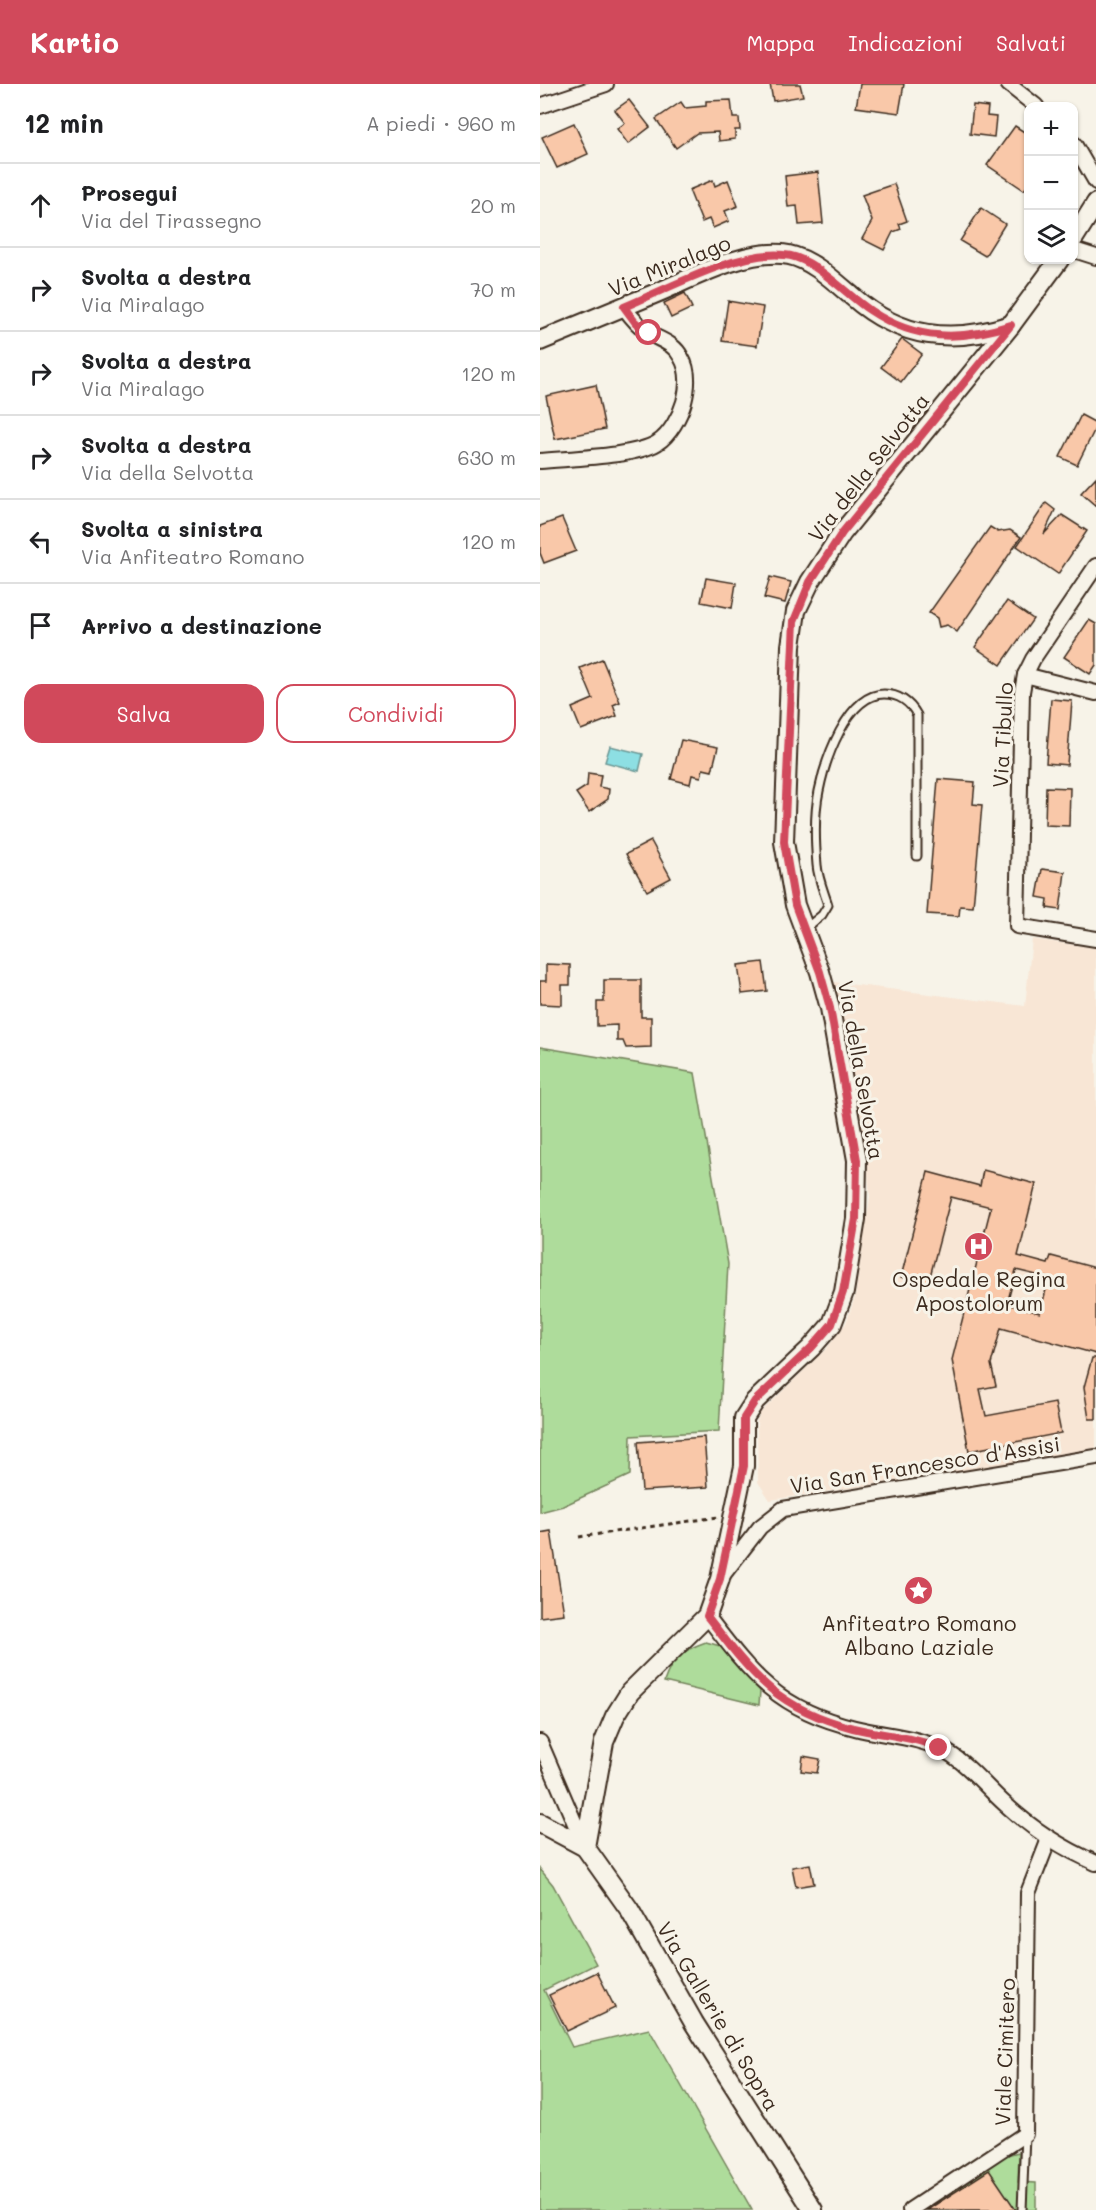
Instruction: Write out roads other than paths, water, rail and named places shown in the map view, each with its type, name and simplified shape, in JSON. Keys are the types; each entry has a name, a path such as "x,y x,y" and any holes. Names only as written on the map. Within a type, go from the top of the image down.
{"street":[{"path":"540,106 606,84"},
{"path":"1008,84 1031,102"},
{"path":"1078,151 1096,182"},
{"path":"1078,232 1096,203"},
{"path":"1078,251 1096,257"},
{"name":"Via Miralago","path":"540,341 736,261 781,254 808,263 868,309 904,328 922,333 956,336 980,335 1011,325"},
{"name":"Via della Selvotta","path":"707,1616 720,1579 746,1457 744,1418 755,1401 811,1348 832,1324 843,1292 856,1219 857,1160 830,1008 791,887 784,829 791,646 796,611 810,582 842,533 1011,325 1056,264"},
{"path":"540,461 620,453 649,447 662,440 675,422 686,390 687,374 682,358 671,345 635,322 624,307"},
{"name":"Via Tibullo","path":"1096,566 1033,659 1025,675 1022,692 1017,926 1096,939"},
{"path":"1025,675 1096,693"},
{"name":"Via San Francesco d'Assisi","path":"720,1579 760,1527 783,1509 1096,1457"},
{"path":"585,1847 604,1742 615,1716 630,1692 707,1616 750,1672 775,1693 825,1719 854,1728 908,1737 945,1751 1049,1839 1096,1863"},
{"path":"540,1742 585,1847"},
{"path":"540,1823 585,1847"},
{"name":"Viale Cimitero","path":"910,2210 1025,2134 1028,1893 1049,1839"},
{"name":"Via Gallerie di Sopra","path":"585,1847 629,1909 694,2023 813,2210"}],"lane":[{"path":"804,930 822,915 828,905 817,867 819,790 840,732 858,704 876,695 899,697 912,706 917,715 917,856"},
{"path":"1022,2210 1025,2134"}],"water":[{"path":"610,746 643,754 639,771 605,762"}],"place":[{"name":"Ospedale Regina Apostolorum","path":"979,1247"},
{"name":"Anfiteatro Romano Albano Laziale","path":"919,1591"}]}
